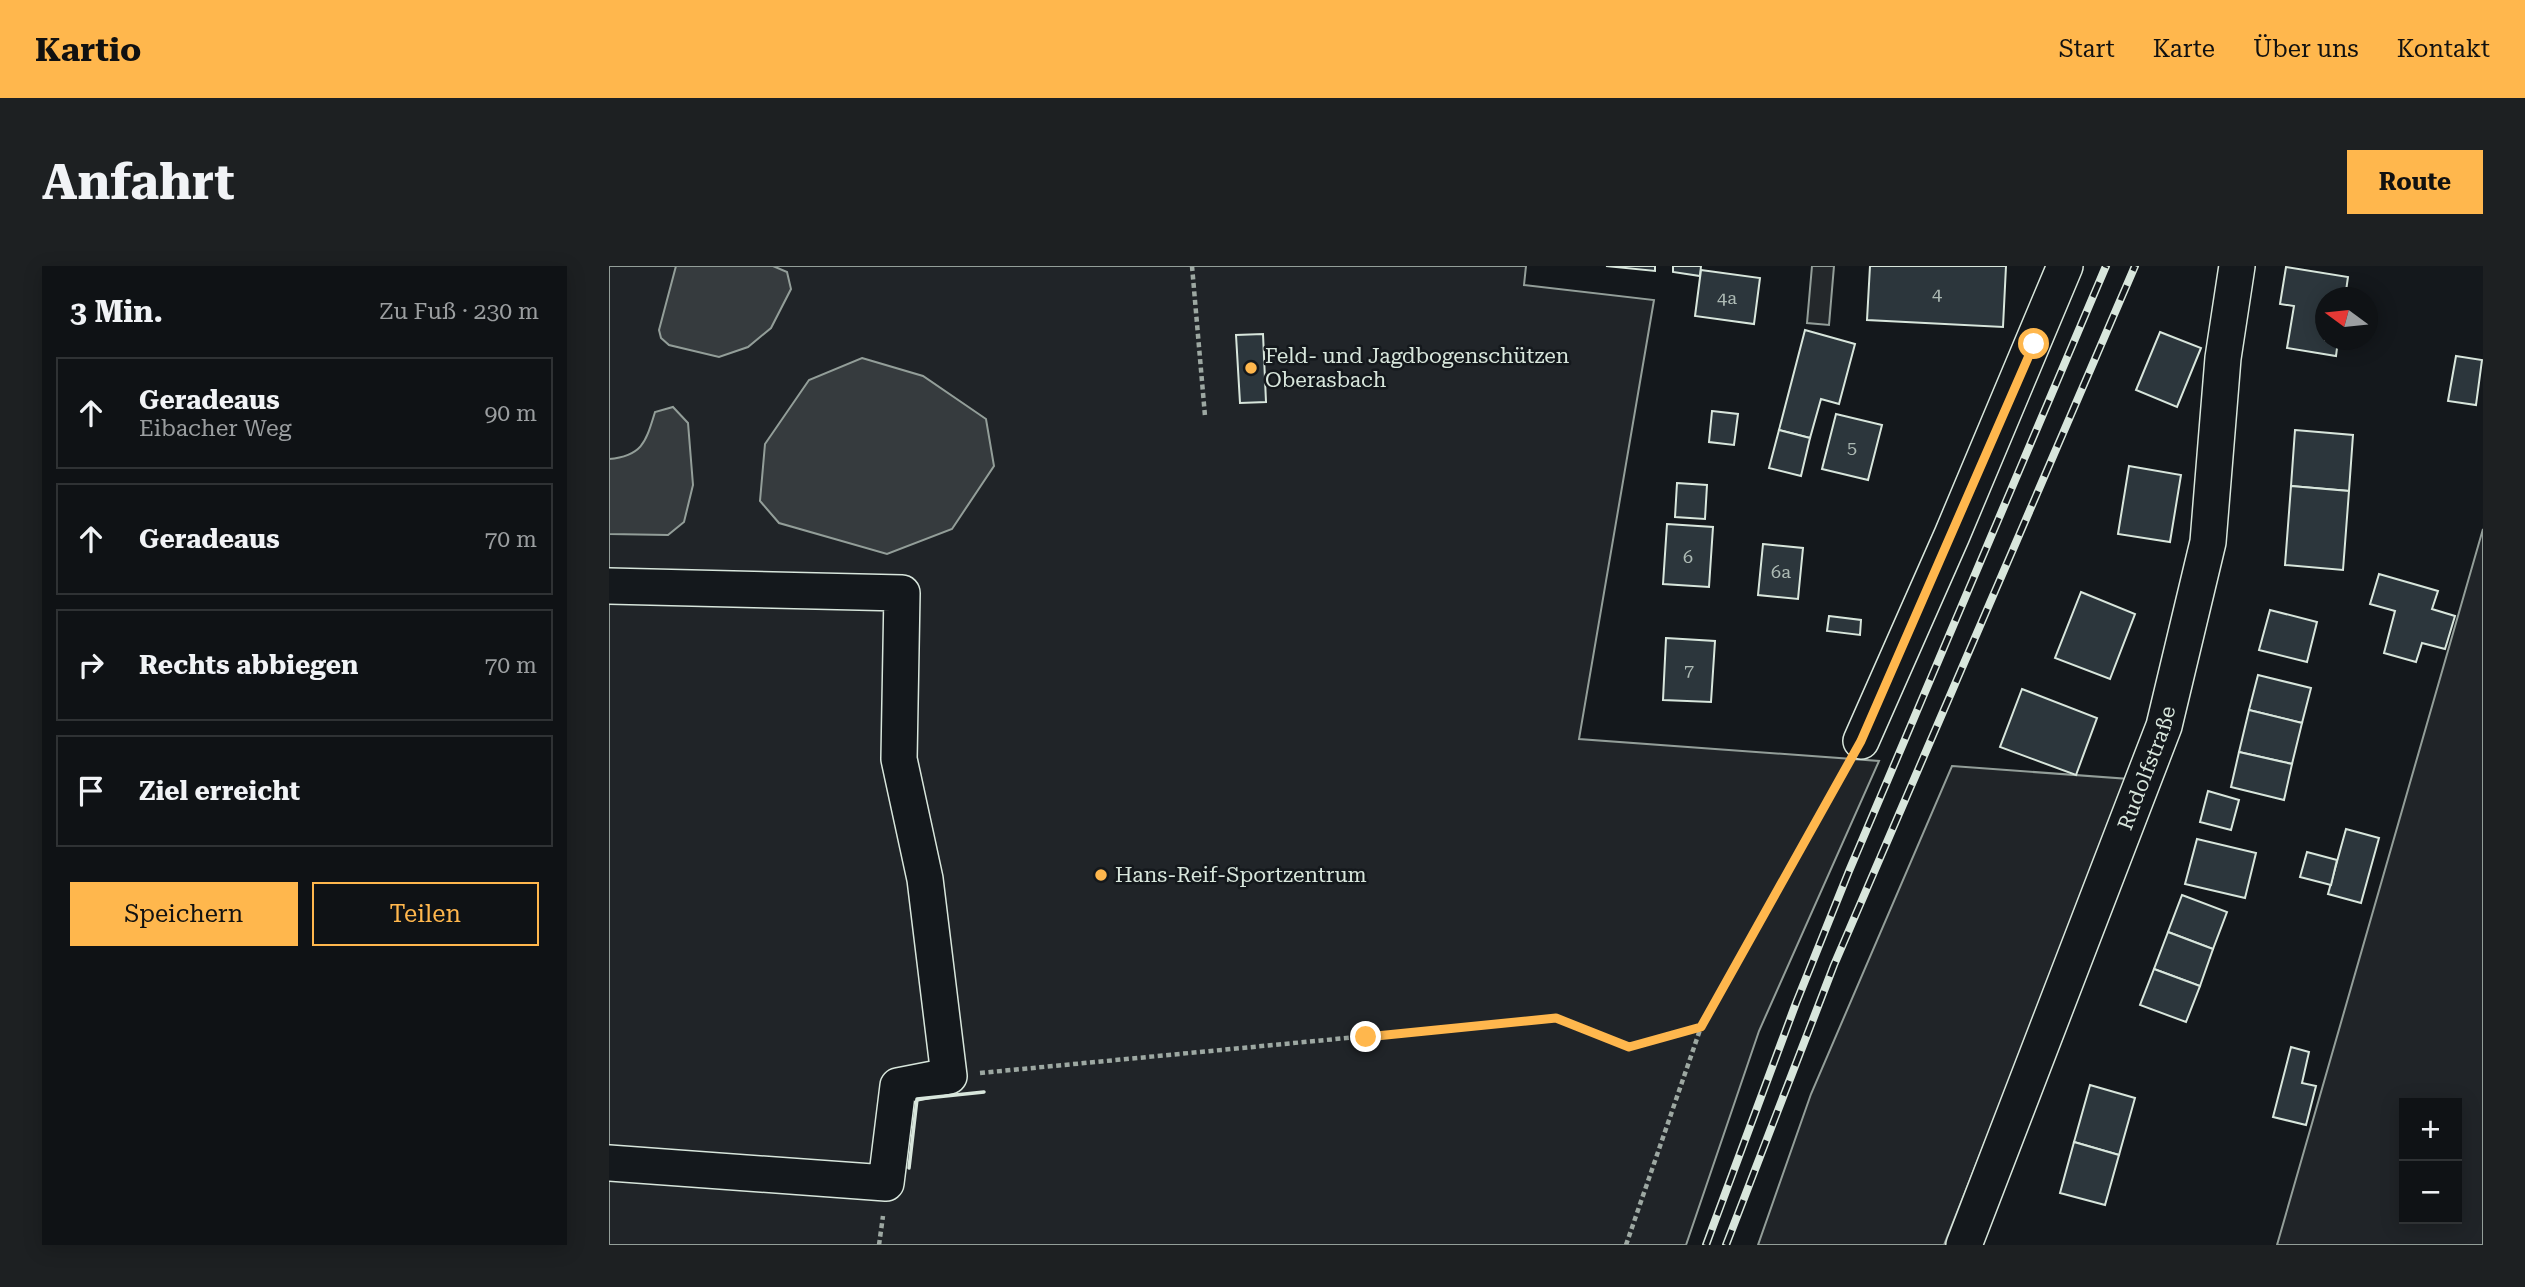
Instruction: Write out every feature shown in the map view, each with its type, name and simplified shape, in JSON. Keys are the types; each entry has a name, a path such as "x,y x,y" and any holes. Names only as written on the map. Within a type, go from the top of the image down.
{"street":[{"path":"1861,741 2034,344 2065,266"},
{"name":"Rudolfstraße","path":"1964,1245 2164,726 2208,542 2223,358 2237,266"},
{"path":"609,586 902,593 899,759 925,879 949,1076 898,1086 886,1183 609,1163"}],"path":[{"path":"1192,266 1205,416"},
{"path":"1626,1245 1701,1027 1861,741"},
{"path":"949,1076 1556,1018 1629,1047 1701,1027"}],"shaded area":[{"name":"Hans-Reif-Sportzentrum","path":"609,266 1526,266 1524,285 1654,300 1579,739 1879,761 1759,1031 1686,1245 609,1245"},
{"path":"676,266 773,266 787,272 791,289 771,328 748,347 719,357 669,345 661,338 659,330"},
{"path":"1812,266 1834,266 1829,325 1807,323"},
{"path":"862,358 923,376 986,419 994,466 952,529 887,554 779,523 760,501 765,444 809,380"},
{"path":"673,407 688,423 693,485 684,522 668,535 609,534 609,459 636,450 649,431 655,412"},
{"path":"2483,529 2483,1245 2277,1245"},
{"path":"1952,766 2129,779 1944,1245 1758,1245 1811,1094"}],"building":[{"path":"1606,266 1655,266 1655,271"},
{"path":"1673,266 1701,266 1700,276 1673,272"},
{"path":"1870,266 2006,266 2003,327 1867,320"},
{"path":"2286,267 2348,277 2347,287 2315,287 2315,350 2337,350 2336,356 2287,348 2294,306 2280,304"},
{"path":"1701,270 1760,278 1754,324 1695,316"},
{"path":"1805,330 1855,344 1839,404 1821,399 1810,438 1779,430"},
{"path":"2160,332 2201,348 2177,407 2136,390"},
{"name":"Feld- und Jagdbogenschützen Oberasbach","path":"1263,334 1266,402 1240,403 1236,335"},
{"path":"2456,356 2482,360 2476,405 2448,401"},
{"path":"1712,411 1738,414 1734,445 1709,442"},
{"path":"1836,414 1882,425 1868,480 1822,469"},
{"path":"1779,430 1810,438 1801,476 1769,468"},
{"path":"2295,430 2353,435 2349,491 2291,486"},
{"path":"2129,466 2181,475 2170,542 2118,534"},
{"path":"1677,483 1707,485 1705,519 1675,517"},
{"path":"2291,486 2349,491 2343,570 2285,565"},
{"path":"1667,524 1713,527 1709,587 1663,584"},
{"path":"1763,544 1803,548 1798,599 1758,595"},
{"path":"2379,574 2438,591 2432,609 2455,616 2445,649 2422,643 2416,662 2384,653 2395,611 2370,604"},
{"path":"2081,592 2135,614 2110,679 2055,658"},
{"path":"2270,610 2317,622 2307,662 2259,650"},
{"path":"1829,616 1861,620 1860,635 1827,631"},
{"path":"1666,638 1715,641 1711,702 1663,700"},
{"path":"2258,675 2311,688 2302,723 2249,710"},
{"path":"2022,689 2097,718 2076,775 2000,747"},
{"path":"2249,710 2302,723 2292,764 2239,752"},
{"path":"2239,752 2292,764 2284,800 2231,787"},
{"path":"2208,791 2239,800 2231,830 2200,822"},
{"path":"2346,829 2379,838 2361,903 2328,894"},
{"path":"2197,839 2256,853 2245,898 2185,884"},
{"path":"2307,852 2337,860 2331,885 2300,877"},
{"path":"2182,895 2227,912 2213,949 2168,932"},
{"path":"2168,932 2213,949 2200,986 2154,969"},
{"path":"2154,969 2200,986 2186,1022 2140,1005"},
{"path":"2291,1047 2309,1052 2302,1083 2316,1086 2306,1125 2273,1117"},
{"path":"2090,1085 2135,1098 2119,1155 2074,1142"},
{"path":"2074,1142 2119,1155 2105,1205 2060,1193"}],"railway":[{"path":"1706,1245 1796,1003 1849,871 2106,266"},
{"path":"1726,1245 1834,965 2135,266"}],"wall":[{"path":"909,1168 917,1099 984,1092"}],"place":[{"name":"Feld- und Jagdbogenschützen Oberasbach","path":"1251,368"},
{"name":"Hans-Reif-Sportzentrum","path":"1101,875"}],"route":[{"path":"1366,1037 1556,1018 1629,1047 1701,1027 1861,741 2034,344"}]}
